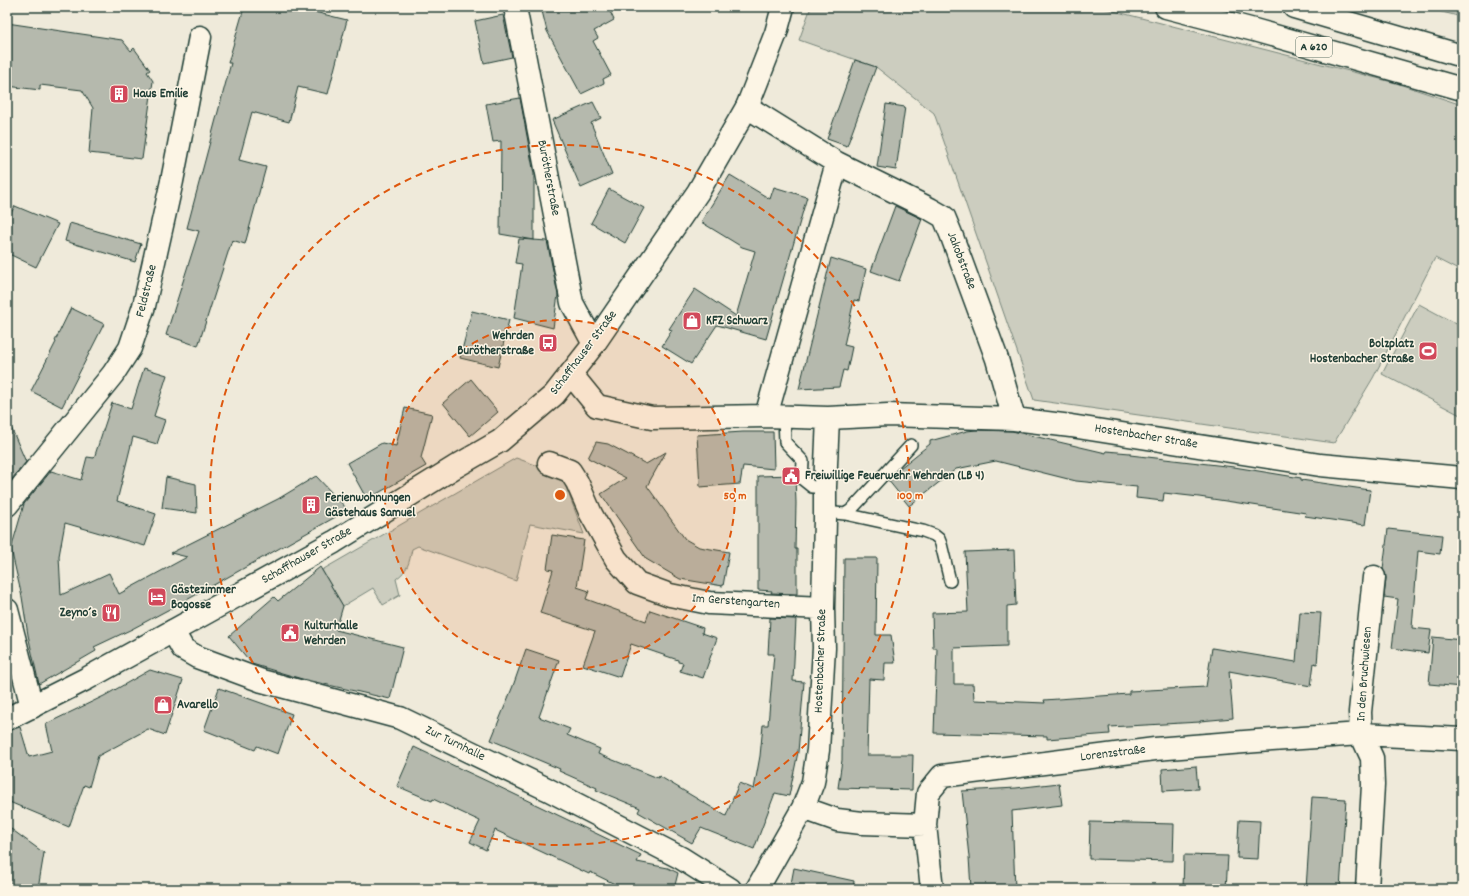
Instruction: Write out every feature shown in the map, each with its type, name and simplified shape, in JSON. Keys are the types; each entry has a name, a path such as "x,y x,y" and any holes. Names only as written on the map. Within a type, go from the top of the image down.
{"main road":[{"name":"Burötherstraße","path":"515,7 572,303 594,344"},
{"name":"Schaffhauser Straße","path":"7,720 86,679 334,542 500,441 554,395 594,344 698,192 747,107 776,33 783,7"},
{"name":"A 620","path":"1166,7 1277,36 1462,89"},
{"name":"A 620","path":"1294,7 1462,56"},
{"name":"Feldstraße","path":"7,505 113,374 130,348 141,316 172,181 200,38"},
{"name":"Jakobstraße","path":"747,107 837,163 944,217 997,359 1014,419"},
{"path":"775,416 837,163"},
{"name":"Hostenbacher Straße","path":"571,374 597,406 652,418 775,416 828,418 888,415 1014,419 1071,426 1320,464 1462,478"},
{"name":"Hostenbacher Straße","path":"756,889 803,808 812,782 818,750 824,648 823,608 835,513 825,487 828,418"},
{"name":"Im Gerstengarten","path":"549,463 570,471 578,482 591,514 616,559 637,583 670,595 709,603 823,608"},
{"name":"In den Bruchwiesen","path":"1367,889 1373,785 1372,758 1361,734 1360,712 1374,577"},
{"path":"7,610 32,707"},
{"name":"Zur Turnhalle","path":"173,631 183,649 198,657 262,681 400,718 547,789 681,858 730,889"},
{"name":"Lorenzstraße","path":"932,889 925,824 928,793 942,776 1155,749 1257,741 1361,734 1462,739"},
{"path":"803,808 837,820 862,823 925,824"}],"lane":[{"path":"775,416 785,442 803,461 802,479 812,487 825,487"},
{"path":"835,513 859,502 886,470 911,445"},
{"path":"835,513 912,528 934,535 941,544 950,581"}],"shaded area":[{"path":"811,7 1098,7 1396,83 1462,105 1462,272 1435,258 1373,378 1334,443 1034,400 934,113 876,67 799,40"},
{"path":"1422,7 1462,7 1462,17"},
{"name":"Bolzplatz Hostenbacher Straße","path":"1419,304 1462,327 1462,416 1382,374"},
{"path":"516,458 561,474 584,534 530,524 516,581 418,546 412,549 407,566 403,573 396,579 400,595 383,605 373,588 343,606 322,570"}],"building":[{"path":"294,7 347,20 328,94 298,87 289,122 252,112 239,160 266,167 245,244 232,240 198,346 166,335 199,231 187,228 231,63 228,63 244,8"},
{"path":"541,7 608,7 614,20 594,31 598,38 593,41 611,75 603,79 604,83 581,94 547,31"},
{"path":"503,15 512,57 484,63 475,21"},
{"name":"Haus Emilie","path":"7,23 122,40 131,51 134,48 150,70 147,72 153,81 142,159 89,153 93,108 82,90 40,85 40,90 7,86"},
{"path":"855,60 876,67 847,146 827,139"},
{"path":"520,98 534,174 534,240 500,234 501,141 493,142 486,104"},
{"path":"593,102 601,118 591,123 612,174 581,188 552,120"},
{"path":"886,104 905,107 896,170 877,167"},
{"path":"730,175 770,199 774,187 807,197 766,339 717,325 691,364 662,346 672,330 669,329 695,289 736,316 755,251 742,247 701,222"},
{"path":"609,189 644,208 625,243 591,223"},
{"path":"15,206 58,224 36,267 7,253 7,220"},
{"path":"895,206 922,219 899,281 871,271"},
{"path":"70,223 141,244 135,262 65,241"},
{"path":"519,239 547,241 558,295 553,328 514,318 522,264 515,263"},
{"path":"831,258 866,269 859,301 854,300 844,345 852,347 847,371 843,370 839,387 799,389"},
{"path":"71,308 104,324 62,407 31,391 56,342 55,341"},
{"path":"472,311 509,320 498,367 460,358"},
{"path":"144,368 167,375 154,416 165,420 157,444 133,437 117,501 156,514 145,546 65,523 59,556 61,595 109,573 119,594 187,557 171,553 278,499 316,476 348,510 194,596 132,629 94,647 96,651 39,684 11,549 24,504 51,471 81,480 87,457 94,458 112,403 131,409"},
{"path":"471,379 498,412 470,436 443,403"},
{"path":"405,408 432,414 421,458 426,466 373,496 365,496 347,463 382,443 396,446"},
{"path":"7,418 26,462 7,485"},
{"path":"976,430 1012,431 1106,453 1106,451 1130,453 1130,455 1234,467 1301,478 1301,480 1370,490 1365,525 1305,516 1306,513 1199,497 1164,493 1163,501 1136,498 1137,487 1076,481 996,461 956,469 909,506 888,480 900,468 930,444 930,441"},
{"path":"773,432 774,469 743,466 740,484 700,487 697,435"},
{"path":"596,442 608,444 646,464 666,452 647,486 685,539 699,547 729,552 723,586 680,579 646,559 601,494 626,478 588,458"},
{"path":"795,475 795,549 797,549 797,594 771,593 772,591 758,590 758,476"},
{"path":"166,477 196,484 197,513 162,508"},
{"path":"1388,529 1442,535 1440,554 1418,551 1412,628 1431,630 1428,653 1392,648 1398,599 1384,597 1386,578 1383,569"},
{"path":"552,535 584,540 577,587 589,591 586,599 646,621 650,610 703,628 702,633 717,638 703,678 680,671 683,663 678,662 678,660 631,644 620,677 583,665 595,631 540,613 553,570 547,569"},
{"path":"1014,550 1016,605 1007,606 1007,646 954,648 954,684 973,684 974,700 1045,703 1044,700 1129,694 1129,691 1206,687 1212,648 1296,662 1300,612 1321,613 1317,664 1314,663 1311,686 1229,671 1233,718 1200,722 1109,727 1110,734 1047,739 1047,736 934,733 937,648 933,648 932,613 968,612 965,552"},
{"path":"844,558 877,558 876,635 891,635 895,663 885,663 884,680 869,679 867,755 913,755 912,790 838,788 842,760"},
{"name":"Kulturhalle Wehrden","path":"320,567 343,606 336,630 403,647 390,699 302,679 252,664 229,636 274,597 278,601"},
{"path":"770,618 796,619 793,681 804,682 798,752 789,796 775,793 754,849 701,828 692,843 638,812 640,808 596,790 597,788 559,771 560,769 491,740 526,649 559,660 539,717 570,729 567,735 600,749 598,754 658,778 659,776 726,816 739,783 754,789 760,756 763,725 768,725 774,654 768,654"},
{"path":"1433,637 1462,640 1462,687 1429,684"},
{"path":"150,670 183,680 165,735 148,729 98,756 89,787 84,785 69,827 7,801 7,731 20,727 29,757 52,751 46,724 104,696"},
{"path":"219,688 292,714 278,754 257,746 255,750 204,730"},
{"path":"414,747 641,855 637,862 668,868 678,873 674,889 625,889 590,872 589,874 495,830 486,850 470,842 480,821 433,799 432,801 397,786"},
{"path":"1196,766 1198,789 1163,791 1162,769"},
{"path":"1059,783 1062,805 1012,811 1015,889 971,889 962,791 1016,788"},
{"path":"1312,797 1346,799 1340,889 1306,889"},
{"path":"1239,820 1260,821 1258,859 1237,858"},
{"path":"1090,822 1174,824 1173,861 1089,859"},
{"path":"7,826 44,853 38,889 7,889"},
{"path":"1184,855 1228,856 1226,889 1183,889"},
{"path":"794,868 854,881 853,889 790,889"}],"place":[{"name":"Haus Emilie","path":"119,94"},
{"name":"KFZ Schwarz","path":"692,321"},
{"name":"Wehrden Burötherstraße","path":"548,343"},
{"name":"Bolzplatz Hostenbacher Straße","path":"1428,351"},
{"name":"Freiwillige Feuerwehr Wehrden (LB 4)","path":"791,476"},
{"name":"Ferienwohnungen Gästehaus Samuel","path":"311,505"},
{"name":"Gästezimmer Bogosse","path":"157,597"},
{"name":"Zeyno´s","path":"111,613"},
{"name":"Kulturhalle Wehrden","path":"290,633"},
{"name":"Avarello","path":"163,705"}]}
